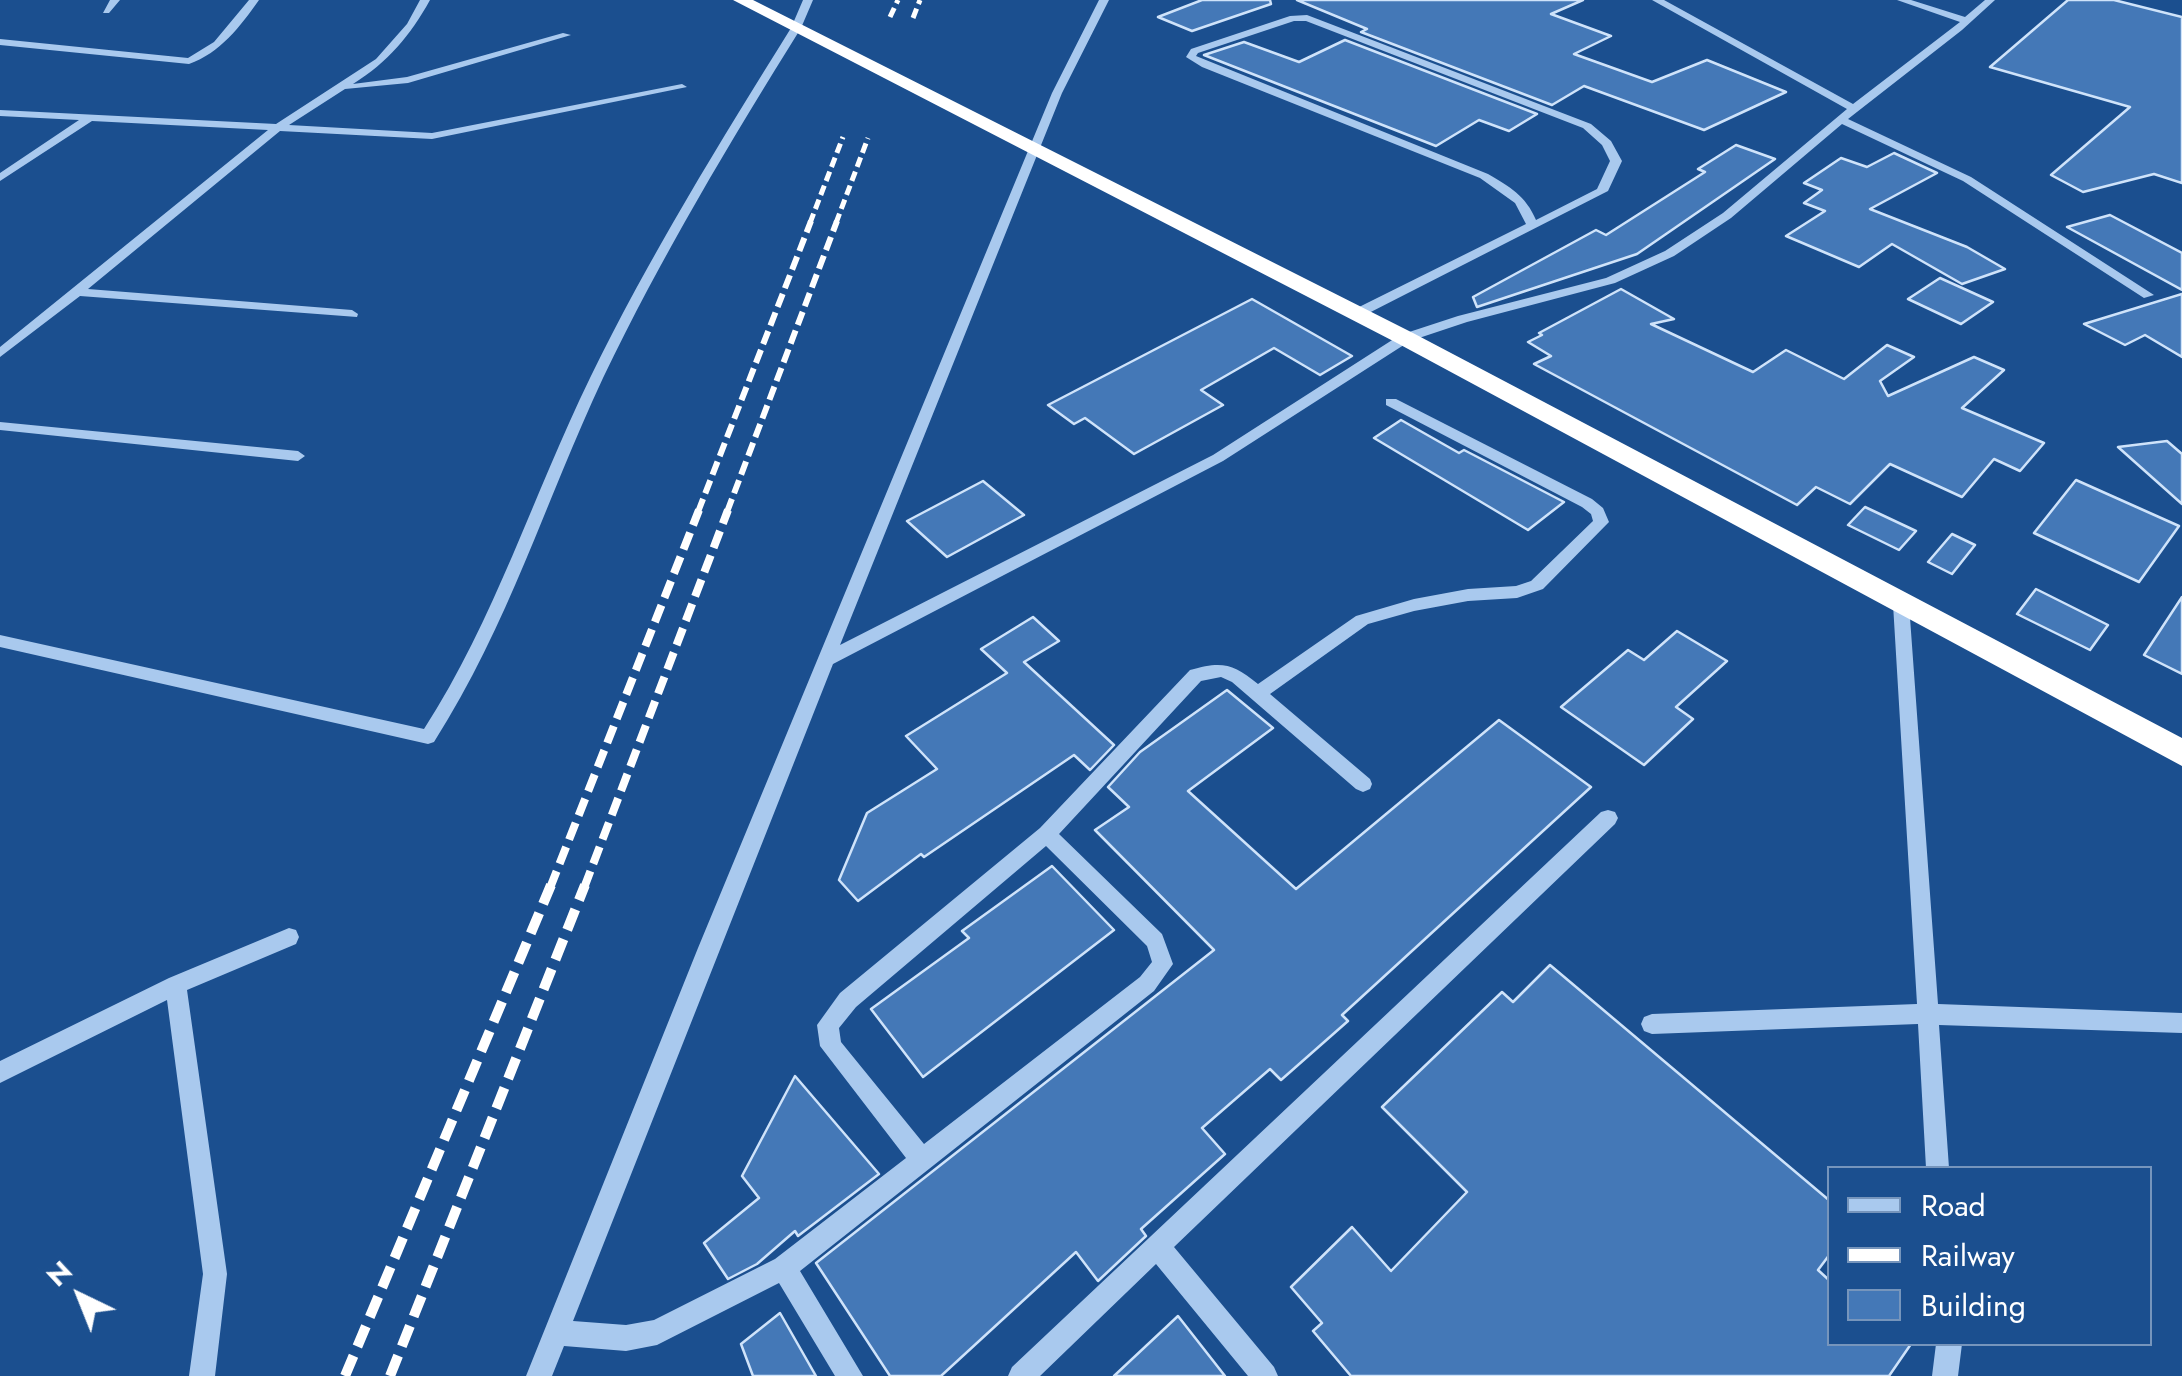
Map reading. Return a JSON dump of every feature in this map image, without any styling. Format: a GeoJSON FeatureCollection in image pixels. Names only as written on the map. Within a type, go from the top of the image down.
{"type":"FeatureCollection","features":[{"type":"Feature","properties":{"kind":"highway"},"geometry":{"type":"LineString","coordinates":[[741,0],[1405,338],[2182,753]]}},
{"type":"Feature","properties":{"kind":"street"},"geometry":{"type":"LineString","coordinates":[[106,11],[115,0]]}},
{"type":"Feature","properties":{"kind":"street"},"geometry":{"type":"LineString","coordinates":[[0,42],[188,61],[198,58],[238,24],[254,0]]}},
{"type":"Feature","properties":{"kind":"street"},"geometry":{"type":"LineString","coordinates":[[0,353],[280,126],[383,62],[410,33],[425,0]]}},
{"type":"Feature","properties":{"kind":"street"},"geometry":{"type":"LineString","coordinates":[[0,642],[428,737],[462,690],[595,381],[630,312],[692,193],[796,28],[808,0]]}},
{"type":"Feature","properties":{"kind":"street"},"geometry":{"type":"LineString","coordinates":[[539,1376],[708,948],[1056,94],[1104,0]]}},
{"type":"Feature","properties":{"kind":"street"},"geometry":{"type":"LineString","coordinates":[[1657,0],[1854,109]]}},
{"type":"Feature","properties":{"kind":"street"},"geometry":{"type":"LineString","coordinates":[[1902,0],[1967,21]]}},
{"type":"Feature","properties":{"kind":"street"},"geometry":{"type":"LineString","coordinates":[[827,659],[1218,458],[1405,338],[1439,324],[1583,288],[1638,269],[1686,245],[1990,0]]}},
{"type":"Feature","properties":{"kind":"street"},"geometry":{"type":"LineString","coordinates":[[1356,314],[1602,190],[1616,161],[1608,143],[1588,126],[1307,18],[1293,18],[1194,50],[1191,58],[1205,65],[1484,176],[1526,205],[1531,223]]}},
{"type":"Feature","properties":{"kind":"street"},"geometry":{"type":"LineString","coordinates":[[339,89],[408,80],[566,36]]}},
{"type":"Feature","properties":{"kind":"street"},"geometry":{"type":"LineString","coordinates":[[0,113],[432,136],[682,86]]}},
{"type":"Feature","properties":{"kind":"street"},"geometry":{"type":"LineString","coordinates":[[0,178],[88,119]]}},
{"type":"Feature","properties":{"kind":"street"},"geometry":{"type":"LineString","coordinates":[[1843,121],[1966,179],[2148,294]]}},
{"type":"Feature","properties":{"kind":"street"},"geometry":{"type":"LineString","coordinates":[[80,292],[352,314]]}},
{"type":"Feature","properties":{"kind":"street"},"geometry":{"type":"LineString","coordinates":[[1258,694],[1362,620],[1414,605],[1468,595],[1517,592],[1537,585],[1601,522],[1598,512],[1587,504],[1391,402]]}},
{"type":"Feature","properties":{"kind":"street"},"geometry":{"type":"LineString","coordinates":[[0,426],[298,456]]}},
{"type":"Feature","properties":{"kind":"street"},"geometry":{"type":"LineString","coordinates":[[1901,604],[1938,1166]]}},
{"type":"Feature","properties":{"kind":"street"},"geometry":{"type":"LineString","coordinates":[[920,1159],[831,1046],[828,1026],[848,1000],[1047,834],[1196,676],[1222,670],[1258,694],[1364,784]]}},
{"type":"Feature","properties":{"kind":"street"},"geometry":{"type":"LineString","coordinates":[[1021,1376],[1608,818]]}},
{"type":"Feature","properties":{"kind":"street"},"geometry":{"type":"LineString","coordinates":[[558,1333],[626,1338],[657,1332],[784,1268],[1146,984],[1163,964],[1155,941],[1047,834]]}},
{"type":"Feature","properties":{"kind":"street"},"geometry":{"type":"LineString","coordinates":[[0,1072],[176,985],[289,937]]}},
{"type":"Feature","properties":{"kind":"street"},"geometry":{"type":"LineString","coordinates":[[176,985],[215,1274],[202,1376]]}},
{"type":"Feature","properties":{"kind":"street"},"geometry":{"type":"LineString","coordinates":[[1652,1024],[1926,1014],[2182,1023]]}},
{"type":"Feature","properties":{"kind":"street"},"geometry":{"type":"LineString","coordinates":[[1157,1246],[1265,1376]]}},
{"type":"Feature","properties":{"kind":"street"},"geometry":{"type":"LineString","coordinates":[[784,1268],[850,1376]]}},
{"type":"Feature","properties":{"kind":"street"},"geometry":{"type":"LineString","coordinates":[[1945,1376],[1949,1346]]}},
{"type":"Feature","properties":{"kind":"building"},"geometry":{"type":"Polygon","coordinates":[[[1202,0],[1270,0],[1271,4],[1192,31],[1158,17],[1202,0]]]}},
{"type":"Feature","properties":{"kind":"building"},"geometry":{"type":"Polygon","coordinates":[[[1297,0],[1583,0],[1551,14],[1611,36],[1574,54],[1652,82],[1707,60],[1786,92],[1704,130],[1584,86],[1552,105],[1361,32],[1367,29],[1297,0]]]}},
{"type":"Feature","properties":{"kind":"building"},"geometry":{"type":"Polygon","coordinates":[[[2068,0],[2114,0],[2182,17],[2182,183],[2154,174],[2083,192],[2051,175],[2130,107],[1990,67],[2068,0]]]}},
{"type":"Feature","properties":{"kind":"building"},"geometry":{"type":"Polygon","coordinates":[[[1345,40],[1537,114],[1509,131],[1479,120],[1436,146],[1204,55],[1244,42],[1299,62],[1345,40]]]}},
{"type":"Feature","properties":{"kind":"building"},"geometry":{"type":"Polygon","coordinates":[[[1736,145],[1775,159],[1637,254],[1477,307],[1473,297],[1596,230],[1606,235],[1705,172],[1698,169],[1736,145]]]}},
{"type":"Feature","properties":{"kind":"building"},"geometry":{"type":"Polygon","coordinates":[[[1894,153],[1937,173],[1870,209],[1967,247],[2005,269],[1962,284],[1892,244],[1859,267],[1786,236],[1825,211],[1804,203],[1822,190],[1804,183],[1841,158],[1867,167],[1894,153]]]}},
{"type":"Feature","properties":{"kind":"building"},"geometry":{"type":"Polygon","coordinates":[[[2110,215],[2182,253],[2182,290],[2067,227],[2110,215]]]}},
{"type":"Feature","properties":{"kind":"building"},"geometry":{"type":"Polygon","coordinates":[[[1940,278],[1993,302],[1961,324],[1908,299],[1940,278]]]}},
{"type":"Feature","properties":{"kind":"building"},"geometry":{"type":"Polygon","coordinates":[[[1621,289],[1674,319],[1651,324],[1753,372],[1786,350],[1844,379],[1887,345],[1914,357],[1880,381],[1888,396],[1974,357],[2004,370],[1962,408],[2044,443],[2020,471],[1994,459],[1962,497],[1890,464],[1850,504],[1816,487],[1797,505],[1534,364],[1551,356],[1528,342],[1621,289]]]}},
{"type":"Feature","properties":{"kind":"building"},"geometry":{"type":"Polygon","coordinates":[[[2182,294],[2182,357],[2145,335],[2125,345],[2084,324],[2182,294]]]}},
{"type":"Feature","properties":{"kind":"building"},"geometry":{"type":"Polygon","coordinates":[[[1252,299],[1352,356],[1320,375],[1274,348],[1201,390],[1223,405],[1134,454],[1085,418],[1074,424],[1048,405],[1252,299]]]}},
{"type":"Feature","properties":{"kind":"building"},"geometry":{"type":"Polygon","coordinates":[[[1401,420],[1459,453],[1464,450],[1564,502],[1528,530],[1374,438],[1401,420]]]}},
{"type":"Feature","properties":{"kind":"building"},"geometry":{"type":"Polygon","coordinates":[[[2167,441],[2182,454],[2182,504],[2118,447],[2167,441]]]}},
{"type":"Feature","properties":{"kind":"building"},"geometry":{"type":"Polygon","coordinates":[[[2076,480],[2179,526],[2139,582],[2034,533],[2076,480]]]}},
{"type":"Feature","properties":{"kind":"building"},"geometry":{"type":"Polygon","coordinates":[[[983,481],[1024,515],[947,557],[907,521],[983,481]]]}},
{"type":"Feature","properties":{"kind":"building"},"geometry":{"type":"Polygon","coordinates":[[[1865,507],[1916,531],[1899,550],[1848,525],[1865,507]]]}},
{"type":"Feature","properties":{"kind":"building"},"geometry":{"type":"Polygon","coordinates":[[[1952,534],[1975,545],[1952,574],[1928,562],[1952,534]]]}},
{"type":"Feature","properties":{"kind":"building"},"geometry":{"type":"Polygon","coordinates":[[[2036,589],[2108,625],[2090,650],[2017,614],[2036,589]]]}},
{"type":"Feature","properties":{"kind":"building"},"geometry":{"type":"Polygon","coordinates":[[[2182,597],[2182,674],[2144,655],[2182,597]]]}},
{"type":"Feature","properties":{"kind":"building"},"geometry":{"type":"Polygon","coordinates":[[[1033,617],[1059,641],[1024,662],[1114,745],[1090,770],[1074,755],[924,857],[921,854],[858,901],[839,880],[867,813],[937,769],[906,736],[1007,673],[981,649],[1033,617]]]}},
{"type":"Feature","properties":{"kind":"building"},"geometry":{"type":"Polygon","coordinates":[[[1677,631],[1727,661],[1676,707],[1693,719],[1644,765],[1561,707],[1628,650],[1644,660],[1677,631]]]}},
{"type":"Feature","properties":{"kind":"building"},"geometry":{"type":"Polygon","coordinates":[[[1227,690],[1273,728],[1188,791],[1296,889],[1499,720],[1591,787],[1342,1015],[1348,1021],[1281,1080],[1270,1069],[1202,1128],[1225,1154],[1141,1229],[1146,1236],[1098,1281],[1076,1252],[941,1376],[890,1376],[816,1263],[1214,950],[1095,830],[1129,807],[1108,787],[1140,752],[1227,690]]]}},
{"type":"Feature","properties":{"kind":"building"},"geometry":{"type":"Polygon","coordinates":[[[1052,866],[1114,930],[923,1077],[871,1009],[969,938],[962,931],[1052,866]]]}},
{"type":"Feature","properties":{"kind":"building"},"geometry":{"type":"Polygon","coordinates":[[[1550,965],[1827,1198],[1827,1258],[1818,1270],[1827,1278],[1827,1346],[1910,1346],[1889,1376],[1351,1376],[1313,1331],[1322,1323],[1291,1287],[1352,1227],[1391,1271],[1467,1192],[1382,1107],[1502,992],[1513,1002],[1550,965]]]}},
{"type":"Feature","properties":{"kind":"building"},"geometry":{"type":"Polygon","coordinates":[[[795,1076],[879,1174],[798,1236],[795,1231],[757,1264],[728,1279],[704,1243],[759,1198],[742,1176],[795,1076]]]}},
{"type":"Feature","properties":{"kind":"building"},"geometry":{"type":"Polygon","coordinates":[[[780,1313],[816,1376],[753,1376],[741,1344],[780,1313]]]}},
{"type":"Feature","properties":{"kind":"building"},"geometry":{"type":"Polygon","coordinates":[[[1178,1316],[1225,1376],[1114,1376],[1178,1316]]]}},
{"type":"Feature","properties":{"kind":"railway"},"geometry":{"type":"LineString","coordinates":[[890,17],[898,0]]}},
{"type":"Feature","properties":{"kind":"railway"},"geometry":{"type":"LineString","coordinates":[[913,18],[920,0]]}},
{"type":"Feature","properties":{"kind":"railway"},"geometry":{"type":"LineString","coordinates":[[810,223],[843,137]]}},
{"type":"Feature","properties":{"kind":"railway"},"geometry":{"type":"LineString","coordinates":[[836,223],[868,138]]}},
{"type":"Feature","properties":{"kind":"railway"},"geometry":{"type":"LineString","coordinates":[[698,512],[811,221]]}},
{"type":"Feature","properties":{"kind":"railway"},"geometry":{"type":"LineString","coordinates":[[727,512],[837,221]]}},
{"type":"Feature","properties":{"kind":"railway"},"geometry":{"type":"LineString","coordinates":[[550,888],[699,510]]}},
{"type":"Feature","properties":{"kind":"railway"},"geometry":{"type":"LineString","coordinates":[[584,888],[728,510]]}},
{"type":"Feature","properties":{"kind":"railway"},"geometry":{"type":"LineString","coordinates":[[345,1376],[551,885]]}},
{"type":"Feature","properties":{"kind":"railway"},"geometry":{"type":"LineString","coordinates":[[390,1376],[585,885]]}}]}
